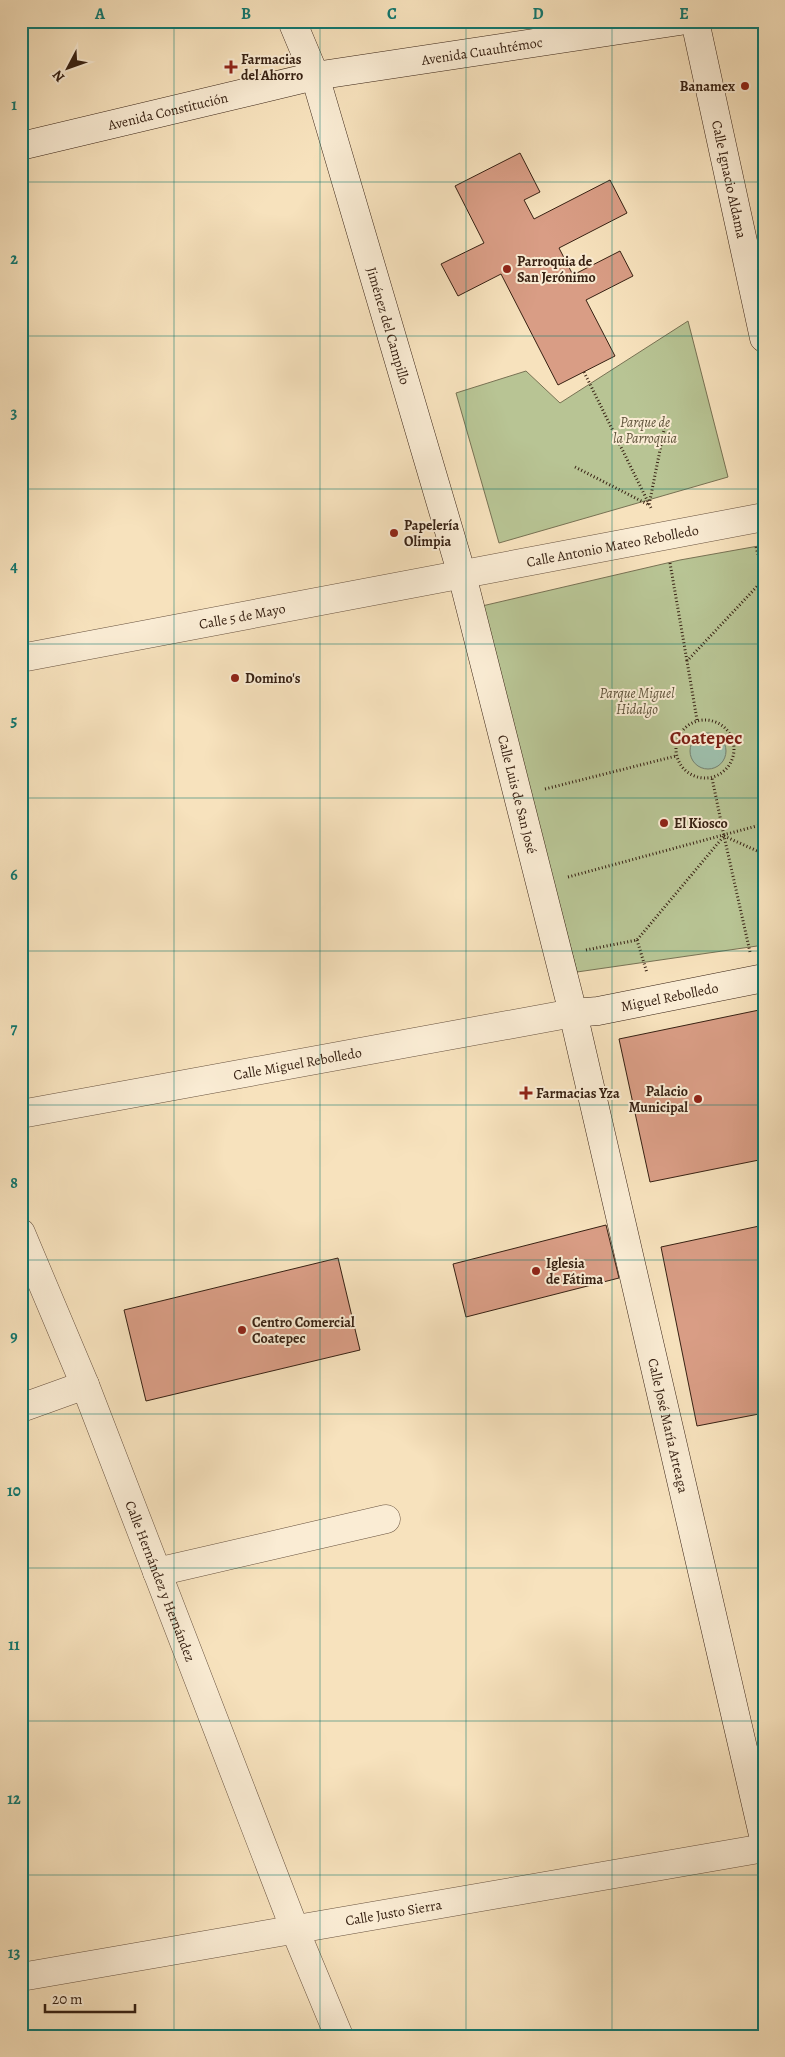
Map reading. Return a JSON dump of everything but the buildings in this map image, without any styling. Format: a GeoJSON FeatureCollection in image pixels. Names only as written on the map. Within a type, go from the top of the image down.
{"type":"FeatureCollection","features":[{"type":"Feature","properties":{"kind":"street","name":"Jiménez del Campillo"},"geometry":{"type":"LineString","coordinates":[[292,21],[314,76],[462,575]]}},
{"type":"Feature","properties":{"kind":"street","name":"Avenida Cuauhtémoc"},"geometry":{"type":"LineString","coordinates":[[314,76],[680,21]]}},
{"type":"Feature","properties":{"kind":"street","name":"Calle Ignacio Aldama"},"geometry":{"type":"LineString","coordinates":[[695,21],[764,338]]}},
{"type":"Feature","properties":{"kind":"street","name":"Avenida Constitución"},"geometry":{"type":"LineString","coordinates":[[21,146],[314,76]]}},
{"type":"Feature","properties":{"kind":"street","name":"Calle Antonio Mateo Rebolledo"},"geometry":{"type":"LineString","coordinates":[[462,575],[764,517]]}},
{"type":"Feature","properties":{"kind":"street","name":"Calle 5 de Mayo"},"geometry":{"type":"LineString","coordinates":[[21,658],[462,575]]}},
{"type":"Feature","properties":{"kind":"street","name":"Calle Luis de San José"},"geometry":{"type":"LineString","coordinates":[[462,575],[573,1013]]}},
{"type":"Feature","properties":{"kind":"street","name":"Miguel Rebolledo"},"geometry":{"type":"LineString","coordinates":[[573,1013],[598,1011],[760,979]]}},
{"type":"Feature","properties":{"kind":"street","name":"Calle Miguel Rebolledo"},"geometry":{"type":"LineString","coordinates":[[21,1114],[573,1013]]}},
{"type":"Feature","properties":{"kind":"street","name":"Calle José María Arteaga"},"geometry":{"type":"LineString","coordinates":[[573,1013],[764,1839]]}},
{"type":"Feature","properties":{"kind":"street","name":"Calle Hernández y Hernández"},"geometry":{"type":"LineString","coordinates":[[21,1233],[85,1385],[295,1930],[339,2036]]}},
{"type":"Feature","properties":{"kind":"street"},"geometry":{"type":"LineString","coordinates":[[21,1408],[85,1385]]}},
{"type":"Feature","properties":{"kind":"street"},"geometry":{"type":"LineString","coordinates":[[157,1572],[386,1519]]}},
{"type":"Feature","properties":{"kind":"street","name":"Calle Justo Sierra"},"geometry":{"type":"LineString","coordinates":[[21,1977],[764,1848]]}},
{"type":"Feature","properties":{"kind":"path"},"geometry":{"type":"LineString","coordinates":[[584,372],[665,536],[697,720]]}},
{"type":"Feature","properties":{"kind":"path"},"geometry":{"type":"LineString","coordinates":[[649,505],[665,426]]}},
{"type":"Feature","properties":{"kind":"path"},"geometry":{"type":"LineString","coordinates":[[575,467],[649,505]]}},
{"type":"Feature","properties":{"kind":"path"},"geometry":{"type":"LineString","coordinates":[[687,661],[764,579]]}},
{"type":"Feature","properties":{"kind":"path"},"geometry":{"type":"LineString","coordinates":[[709,719],[720,723],[729,731],[734,742],[734,753],[730,764],[723,773],[712,778],[700,778],[689,775],[681,766],[676,756],[675,744],[679,733],[687,725],[697,720],[709,719]]}},
{"type":"Feature","properties":{"kind":"path"},"geometry":{"type":"LineString","coordinates":[[518,796],[676,756]]}},
{"type":"Feature","properties":{"kind":"path"},"geometry":{"type":"LineString","coordinates":[[712,778],[724,836],[760,979]]}},
{"type":"Feature","properties":{"kind":"path"},"geometry":{"type":"LineString","coordinates":[[540,885],[764,824]]}},
{"type":"Feature","properties":{"kind":"path"},"geometry":{"type":"LineString","coordinates":[[724,836],[764,854]]}},
{"type":"Feature","properties":{"kind":"path"},"geometry":{"type":"LineString","coordinates":[[558,955],[637,940],[724,836]]}},
{"type":"Feature","properties":{"kind":"green space","name":"Parque de la Parroquia"},"geometry":{"type":"Polygon","coordinates":[[[688,321],[728,477],[499,543],[456,393],[526,371],[560,403],[688,321]]]}},
{"type":"Feature","properties":{"kind":"green space","name":"Parque Miguel Hidalgo"},"geometry":{"type":"Polygon","coordinates":[[[764,545],[764,945],[577,972],[482,606],[680,560],[764,545]]]}},
{"type":"Feature","properties":{"kind":"shaded area"},"geometry":{"type":"Polygon","coordinates":[[[708,733],[715,734],[721,738],[725,744],[725,758],[721,764],[715,768],[708,769],[701,768],[695,764],[691,758],[690,751],[691,744],[695,738],[701,734],[708,733]]]}},
{"type":"Feature","properties":{"kind":"place","name":"Farmacias del Ahorro"},"geometry":{"type":"Point","coordinates":[231,67]}},
{"type":"Feature","properties":{"kind":"place","name":"Banamex"},"geometry":{"type":"Point","coordinates":[745,86]}},
{"type":"Feature","properties":{"kind":"place","name":"Parroquia de San Jerónimo"},"geometry":{"type":"Point","coordinates":[507,269]}},
{"type":"Feature","properties":{"kind":"place","name":"Papelería Olimpia"},"geometry":{"type":"Point","coordinates":[394,533]}},
{"type":"Feature","properties":{"kind":"place","name":"Domino's"},"geometry":{"type":"Point","coordinates":[235,678]}},
{"type":"Feature","properties":{"kind":"place","name":"El Kiosco"},"geometry":{"type":"Point","coordinates":[664,823]}},
{"type":"Feature","properties":{"kind":"place","name":"Farmacias Yza"},"geometry":{"type":"Point","coordinates":[526,1093]}},
{"type":"Feature","properties":{"kind":"place","name":"Palacio Municipal"},"geometry":{"type":"Point","coordinates":[698,1099]}},
{"type":"Feature","properties":{"kind":"place","name":"Iglesia de Fátima"},"geometry":{"type":"Point","coordinates":[536,1271]}},
{"type":"Feature","properties":{"kind":"place","name":"Centro Comercial Coatepec"},"geometry":{"type":"Point","coordinates":[242,1330]}},
{"type":"Feature","properties":{"kind":"district","name":"Coatepec"},"geometry":{"type":"Point","coordinates":[706,737]}}]}
